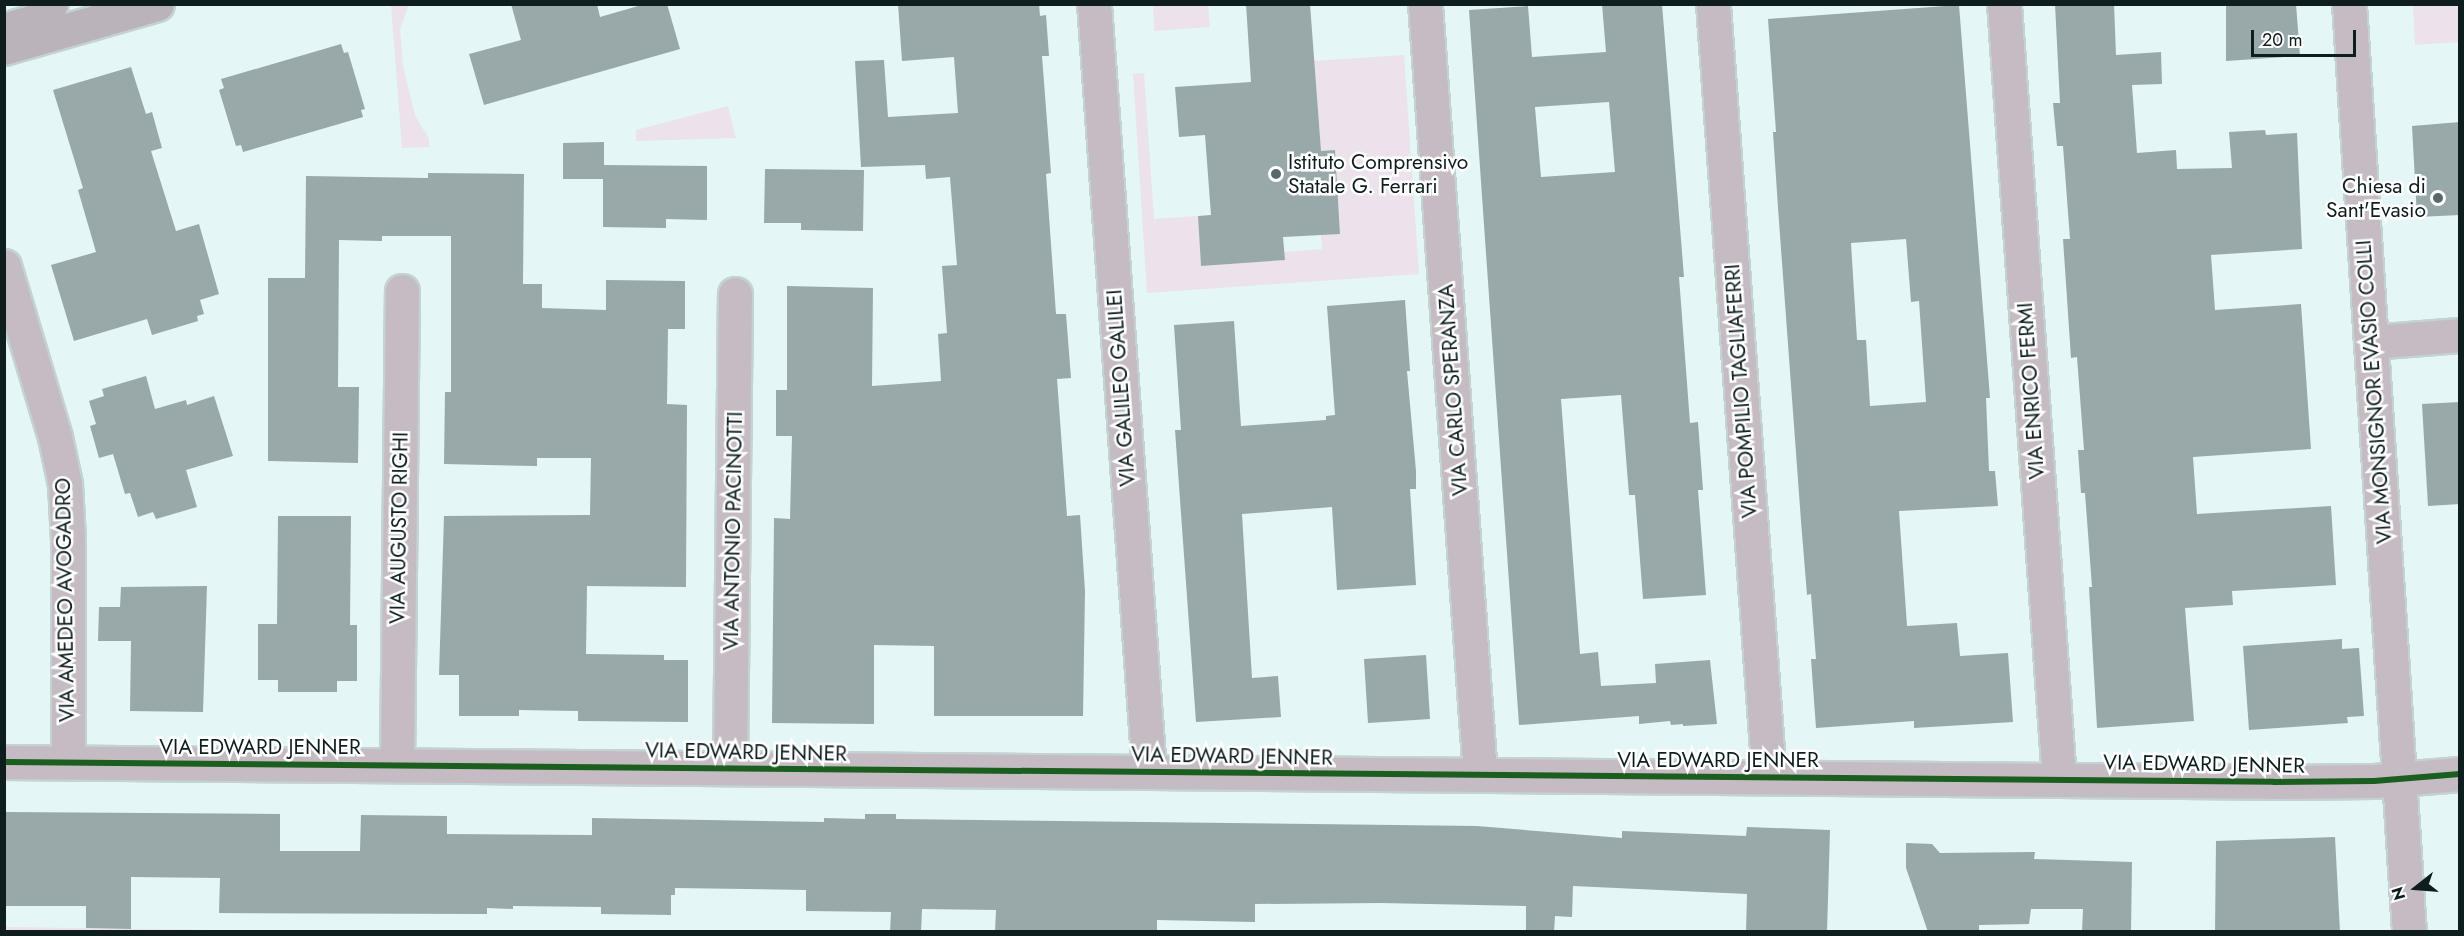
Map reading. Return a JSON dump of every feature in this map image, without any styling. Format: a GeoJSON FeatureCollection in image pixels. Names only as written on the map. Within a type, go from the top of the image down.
{"type":"FeatureCollection","features":[{"type":"Feature","properties":{"kind":"main road"},"geometry":{"type":"LineString","coordinates":[[16,12],[42,19],[51,4]]}},
{"type":"Feature","properties":{"kind":"main road"},"geometry":{"type":"LineString","coordinates":[[4,48],[157,4]]}},
{"type":"Feature","properties":{"kind":"street","name":"VIA GALILEO GALILEI"},"geometry":{"type":"LineString","coordinates":[[1094,4],[1149,772]]}},
{"type":"Feature","properties":{"kind":"street","name":"VIA CARLO SPERANZA"},"geometry":{"type":"LineString","coordinates":[[1425,4],[1480,775]]}},
{"type":"Feature","properties":{"kind":"street","name":"VIA POMPILIO TAGLIAFERRI"},"geometry":{"type":"LineString","coordinates":[[1713,4],[1769,777]]}},
{"type":"Feature","properties":{"kind":"street","name":"VIA ENRICO FERMI"},"geometry":{"type":"LineString","coordinates":[[2004,4],[2059,778]]}},
{"type":"Feature","properties":{"kind":"street","name":"VIA MONSIGNOR EVASIO COLLI"},"geometry":{"type":"LineString","coordinates":[[2349,4],[2409,932]]}},
{"type":"Feature","properties":{"kind":"street","name":"VIA AMEDEO AVOGADRO"},"geometry":{"type":"LineString","coordinates":[[4,266],[55,437],[65,484],[68,539],[68,762]]}},
{"type":"Feature","properties":{"kind":"street","name":"VIA AUGUSTO RIGHI"},"geometry":{"type":"LineString","coordinates":[[397,765],[402,291]]}},
{"type":"Feature","properties":{"kind":"street","name":"VIA ANTONIO PACINOTTI"},"geometry":{"type":"LineString","coordinates":[[730,768],[735,294]]}},
{"type":"Feature","properties":{"kind":"street"},"geometry":{"type":"LineString","coordinates":[[2371,342],[2460,335]]}},
{"type":"Feature","properties":{"kind":"street","name":"VIA EDWARD JENNER"},"geometry":{"type":"LineString","coordinates":[[4,762],[2319,782],[2460,774]]}},
{"type":"Feature","properties":{"kind":"shaded area"},"geometry":{"type":"Polygon","coordinates":[[[391,5],[409,5],[400,29],[403,66],[415,115],[429,139],[429,147],[402,148],[391,5]]]}},
{"type":"Feature","properties":{"kind":"shaded area"},"geometry":{"type":"Polygon","coordinates":[[[1153,5],[1208,5],[1210,27],[1154,31],[1153,5]]]}},
{"type":"Feature","properties":{"kind":"shaded area"},"geometry":{"type":"Polygon","coordinates":[[[2413,5],[2459,5],[2459,42],[2415,45],[2413,5]]]}},
{"type":"Feature","properties":{"kind":"shaded area"},"geometry":{"type":"Polygon","coordinates":[[[1404,55],[1419,274],[1147,293],[1133,74],[1144,73],[1154,219],[1198,216],[1201,266],[1284,260],[1284,252],[1322,249],[1321,235],[1340,233],[1335,150],[1291,153],[1320,141],[1314,61],[1404,55]]]}},
{"type":"Feature","properties":{"kind":"shaded area"},"geometry":{"type":"Polygon","coordinates":[[[728,106],[736,138],[636,141],[636,130],[728,106]]]}},
{"type":"Feature","properties":{"kind":"shaded area"},"geometry":{"type":"Polygon","coordinates":[[[5,927],[283,931],[5,932],[5,927]]]}},
{"type":"Feature","properties":{"kind":"building"},"geometry":{"type":"Polygon","coordinates":[[[511,4],[597,4],[600,17],[645,4],[667,4],[680,49],[484,105],[469,54],[521,40],[511,4]]]}},
{"type":"Feature","properties":{"kind":"building"},"geometry":{"type":"Polygon","coordinates":[[[898,4],[1039,4],[1040,16],[1046,15],[1049,56],[1042,56],[1051,173],[1046,174],[1056,314],[1066,314],[1071,378],[1057,379],[1067,516],[1080,515],[1085,591],[1083,716],[934,716],[934,646],[874,645],[874,724],[772,723],[774,518],[790,519],[792,436],[776,436],[776,390],[787,390],[787,286],[873,288],[872,386],[941,381],[938,334],[947,333],[942,266],[957,265],[950,177],[926,179],[925,165],[861,167],[855,61],[884,60],[888,117],[958,113],[954,57],[902,61],[898,4]]]}},
{"type":"Feature","properties":{"kind":"building"},"geometry":{"type":"Polygon","coordinates":[[[1246,4],[1310,4],[1321,151],[1335,150],[1340,234],[1283,237],[1285,260],[1201,266],[1198,216],[1211,215],[1205,135],[1179,137],[1175,87],[1251,82],[1246,4]]]}},
{"type":"Feature","properties":{"kind":"building"},"geometry":{"type":"Polygon","coordinates":[[[1602,4],[1662,4],[1684,277],[1679,277],[1690,423],[1698,422],[1703,490],[1698,490],[1706,595],[1643,599],[1635,495],[1629,495],[1621,395],[1561,399],[1580,654],[1598,652],[1601,686],[1656,683],[1655,664],[1710,660],[1717,724],[1683,726],[1683,724],[1671,725],[1670,721],[1639,724],[1639,716],[1519,725],[1469,10],[1528,6],[1532,57],[1606,52],[1602,4]],[[1609,102],[1535,107],[1541,177],[1615,172],[1609,102]]]}},
{"type":"Feature","properties":{"kind":"building"},"geometry":{"type":"Polygon","coordinates":[[[2055,4],[2114,4],[2116,55],[2161,52],[2162,84],[2132,85],[2137,153],[2176,150],[2177,169],[2232,168],[2229,132],[2265,130],[2266,135],[2297,133],[2302,249],[2211,255],[2215,310],[2301,304],[2311,449],[2193,457],[2197,514],[2331,506],[2336,585],[2232,591],[2233,605],[2185,608],[2194,721],[2097,728],[2089,587],[2092,587],[2085,493],[2081,493],[2078,450],[2084,450],[2077,357],[2071,358],[2063,239],[2070,239],[2063,146],[2057,146],[2053,103],[2060,103],[2055,4]]]}},
{"type":"Feature","properties":{"kind":"building"},"geometry":{"type":"Polygon","coordinates":[[[2226,4],[2296,4],[2300,56],[2226,61],[2226,4]]]}},
{"type":"Feature","properties":{"kind":"building"},"geometry":{"type":"Polygon","coordinates":[[[1959,5],[1990,398],[1986,398],[1989,471],[1995,471],[1998,506],[1899,511],[1907,626],[1957,623],[1960,656],[2008,653],[2013,722],[1914,728],[1914,721],[1816,728],[1811,659],[1816,659],[1811,594],[1807,595],[1801,521],[1773,132],[1776,132],[1768,19],[1959,5]],[[1906,239],[1851,243],[1857,340],[1866,340],[1870,406],[1926,402],[1919,301],[1911,302],[1906,239]]]}},
{"type":"Feature","properties":{"kind":"building"},"geometry":{"type":"Polygon","coordinates":[[[341,44],[344,53],[348,52],[365,109],[361,110],[363,117],[243,152],[241,145],[236,146],[219,90],[224,88],[221,79],[341,44]]]}},
{"type":"Feature","properties":{"kind":"building"},"geometry":{"type":"Polygon","coordinates":[[[131,67],[146,114],[152,112],[162,148],[151,151],[176,231],[199,224],[219,294],[200,300],[204,314],[197,316],[198,321],[152,335],[147,319],[74,341],[51,265],[96,252],[78,190],[83,188],[53,90],[131,67]]]}},
{"type":"Feature","properties":{"kind":"building","name":"Chiesa di Sant'Evasio"},"geometry":{"type":"Polygon","coordinates":[[[2460,122],[2460,215],[2417,217],[2412,126],[2460,122]]]}},
{"type":"Feature","properties":{"kind":"building"},"geometry":{"type":"Polygon","coordinates":[[[604,142],[604,165],[707,166],[707,220],[666,219],[666,228],[603,227],[603,179],[563,179],[563,143],[604,142]]]}},
{"type":"Feature","properties":{"kind":"building"},"geometry":{"type":"Polygon","coordinates":[[[765,169],[864,170],[863,231],[801,230],[801,223],[764,223],[765,169]]]}},
{"type":"Feature","properties":{"kind":"building"},"geometry":{"type":"Polygon","coordinates":[[[428,173],[524,174],[523,284],[542,284],[542,308],[606,310],[606,280],[685,281],[685,329],[668,329],[667,404],[687,405],[686,587],[587,586],[586,654],[664,655],[664,660],[688,660],[688,722],[578,721],[578,711],[519,710],[519,716],[459,716],[459,675],[439,675],[444,516],[590,515],[591,458],[537,458],[537,466],[444,464],[445,392],[451,392],[451,236],[382,236],[382,241],[339,240],[338,387],[359,387],[358,463],[268,461],[268,278],[305,278],[306,176],[428,178],[428,173]]]}},
{"type":"Feature","properties":{"kind":"building"},"geometry":{"type":"Polygon","coordinates":[[[1405,300],[1410,371],[1407,371],[1416,471],[1416,489],[1410,489],[1416,585],[1337,590],[1332,507],[1242,514],[1252,678],[1278,676],[1281,717],[1196,722],[1175,430],[1181,430],[1174,325],[1234,321],[1241,426],[1326,420],[1326,416],[1335,415],[1327,306],[1405,300]]]}},
{"type":"Feature","properties":{"kind":"building"},"geometry":{"type":"Polygon","coordinates":[[[146,376],[155,409],[186,400],[187,405],[214,396],[233,456],[186,470],[197,507],[156,519],[153,512],[138,517],[130,493],[125,494],[113,454],[99,458],[90,426],[96,424],[89,401],[104,396],[102,389],[146,376]]]}},
{"type":"Feature","properties":{"kind":"building"},"geometry":{"type":"Polygon","coordinates":[[[2460,402],[2460,504],[2428,506],[2422,404],[2460,402]]]}},
{"type":"Feature","properties":{"kind":"building"},"geometry":{"type":"Polygon","coordinates":[[[278,516],[351,516],[350,625],[357,625],[357,681],[337,681],[337,692],[278,692],[278,680],[258,680],[258,624],[277,624],[278,516]]]}},
{"type":"Feature","properties":{"kind":"building"},"geometry":{"type":"Polygon","coordinates":[[[207,586],[203,712],[130,711],[131,641],[98,641],[99,607],[120,607],[121,587],[207,586]]]}},
{"type":"Feature","properties":{"kind":"building"},"geometry":{"type":"Polygon","coordinates":[[[2342,639],[2342,649],[2359,648],[2364,716],[2347,717],[2348,723],[2249,730],[2243,646],[2342,639]]]}},
{"type":"Feature","properties":{"kind":"building"},"geometry":{"type":"Polygon","coordinates":[[[1426,655],[1430,719],[1368,723],[1364,659],[1426,655]]]}},
{"type":"Feature","properties":{"kind":"building"},"geometry":{"type":"Polygon","coordinates":[[[4,812],[280,814],[280,851],[360,851],[361,815],[447,816],[447,834],[592,835],[592,818],[824,822],[824,818],[865,819],[865,814],[896,814],[896,819],[1477,826],[1622,838],[1622,831],[1746,836],[1747,827],[1830,830],[1827,932],[1746,932],[1747,894],[1573,886],[1572,917],[1555,916],[1554,932],[1526,932],[1526,906],[1381,903],[1255,904],[1255,922],[1157,920],[1157,932],[995,932],[996,910],[922,909],[921,932],[890,932],[891,912],[806,911],[806,890],[675,888],[675,895],[671,895],[671,915],[601,914],[601,907],[513,906],[513,909],[487,908],[487,914],[219,913],[220,878],[131,877],[131,929],[86,928],[86,906],[4,906],[4,812]]]}},
{"type":"Feature","properties":{"kind":"building"},"geometry":{"type":"Polygon","coordinates":[[[2335,837],[2340,932],[2215,932],[2216,841],[2335,837]]]}},
{"type":"Feature","properties":{"kind":"building"},"geometry":{"type":"Polygon","coordinates":[[[1906,843],[1932,844],[1940,853],[2035,852],[2034,859],[2132,862],[2131,932],[2082,932],[2083,909],[2031,909],[2029,924],[1979,925],[1979,932],[1928,932],[1906,868],[1906,843]]]}},
{"type":"Feature","properties":{"kind":"cycle path"},"geometry":{"type":"LineString","coordinates":[[4,762],[2274,782],[2374,781],[2460,774]]}},
{"type":"Feature","properties":{"kind":"place","name":"Istituto Comprensivo Statale G. Ferrari"},"geometry":{"type":"Point","coordinates":[1276,174]}},
{"type":"Feature","properties":{"kind":"place","name":"Chiesa di Sant'Evasio"},"geometry":{"type":"Point","coordinates":[2438,198]}}]}
